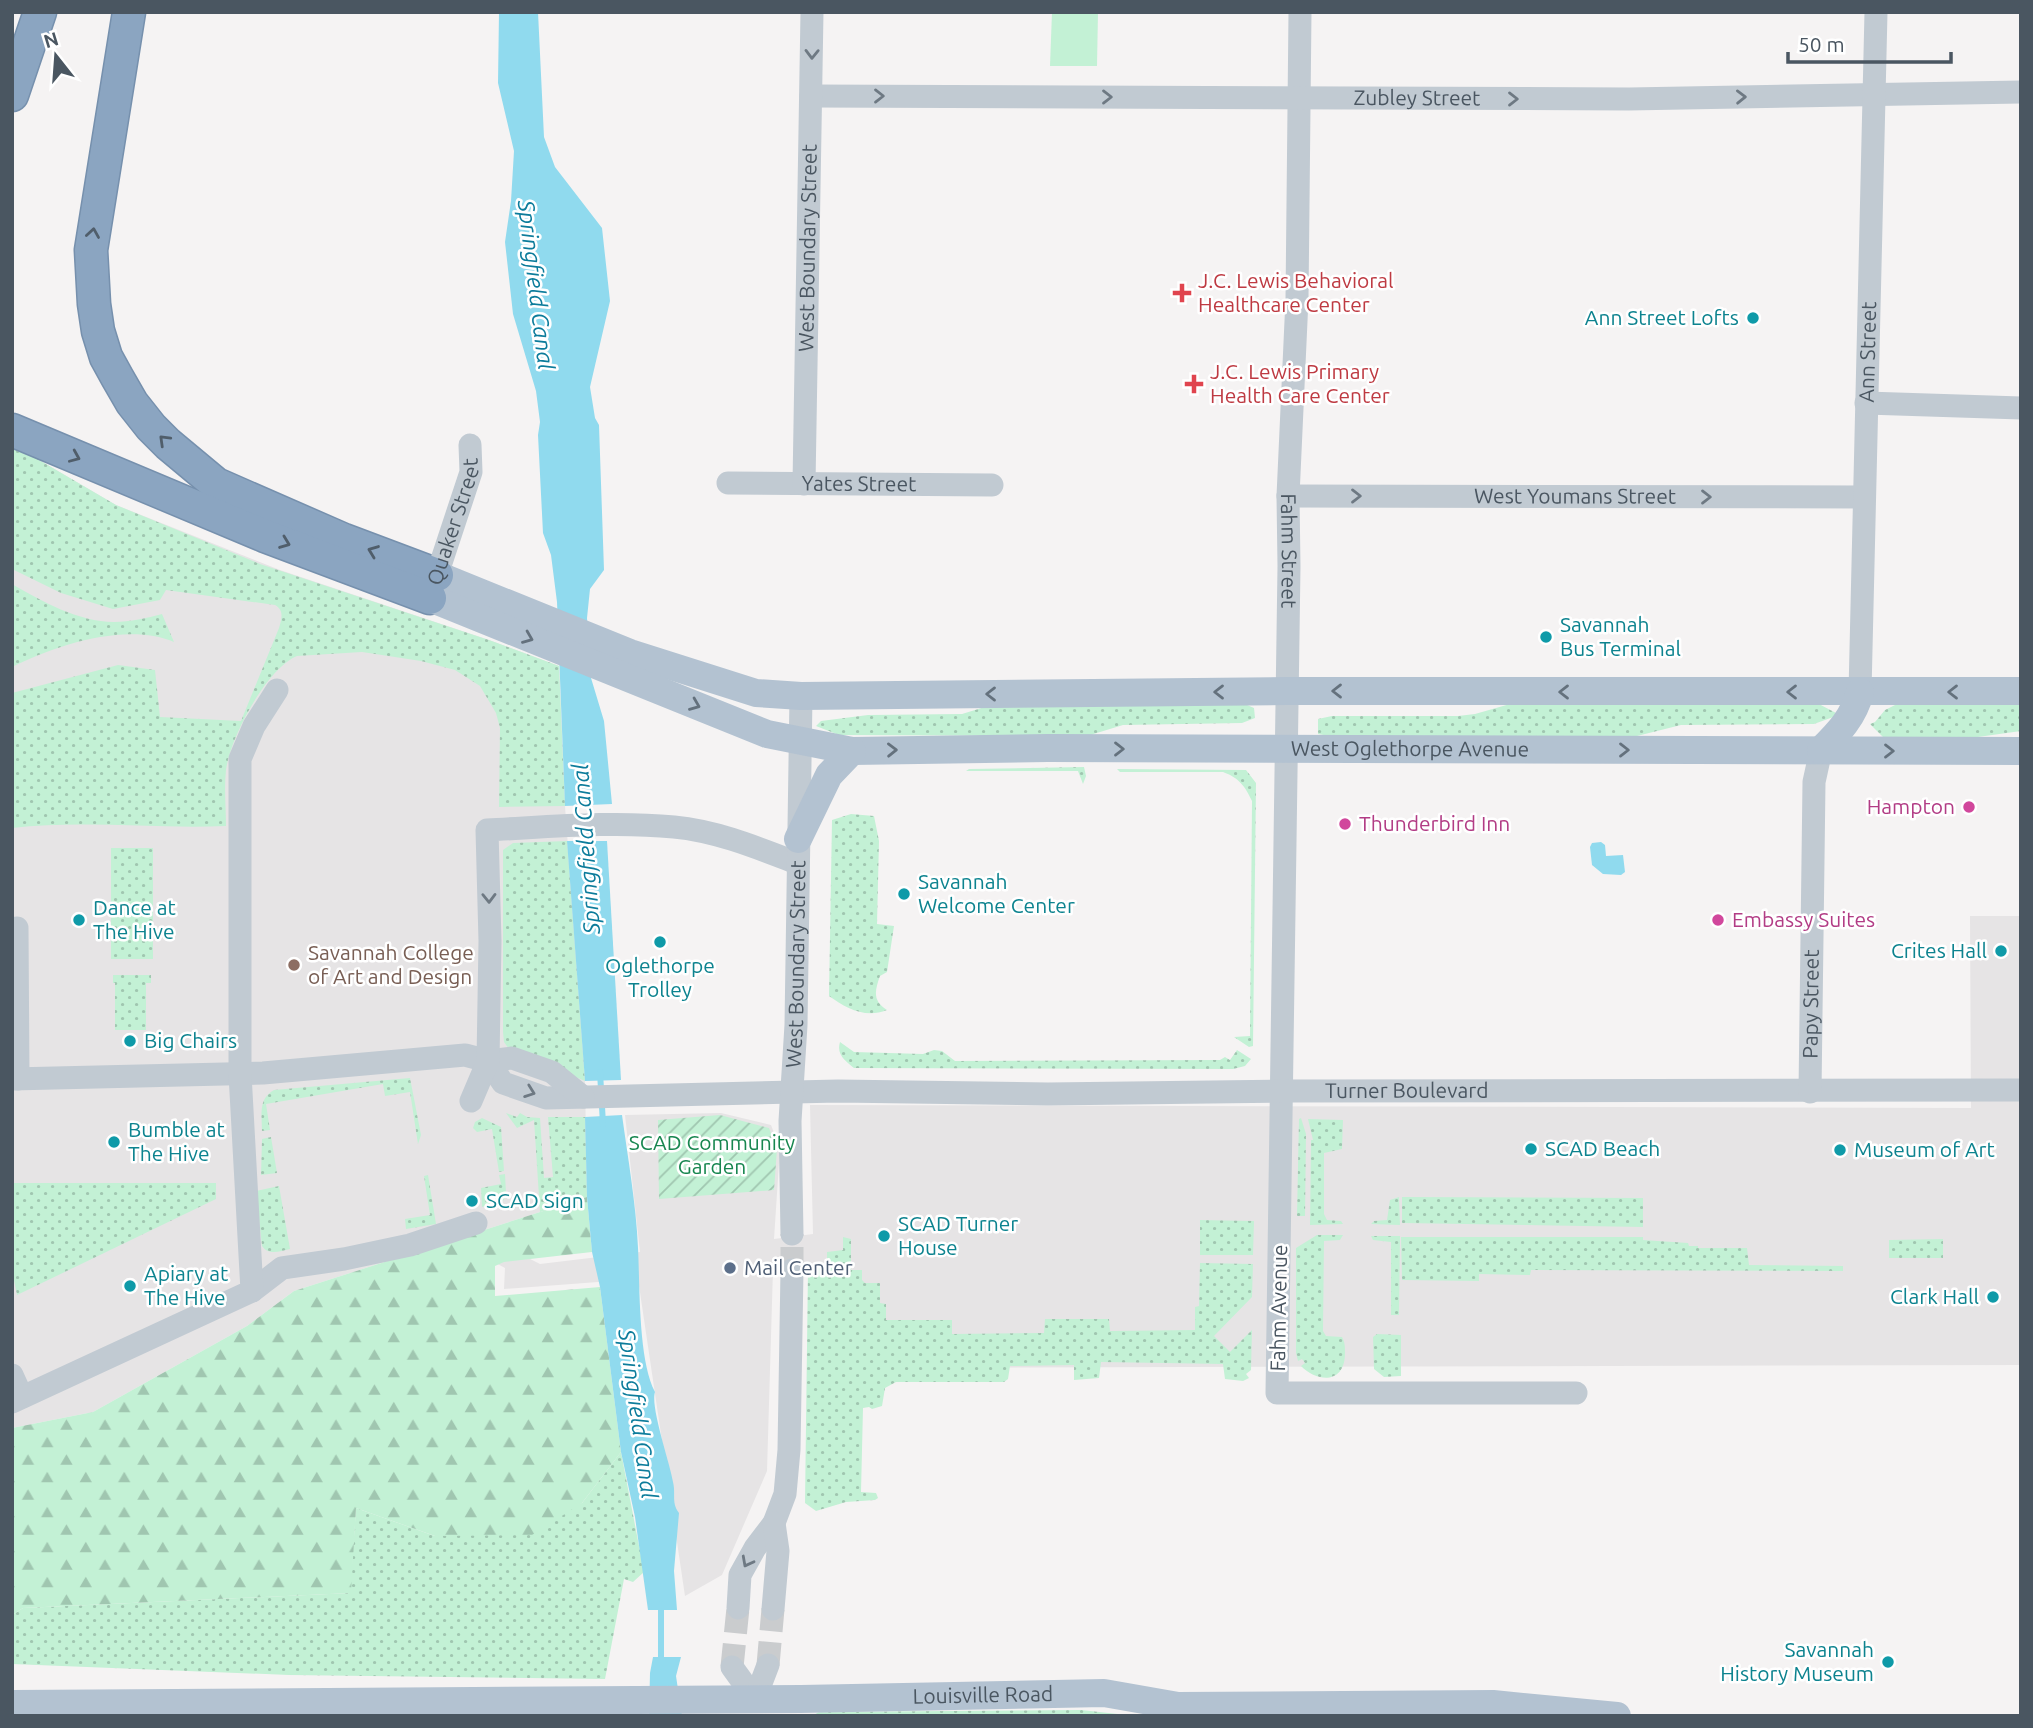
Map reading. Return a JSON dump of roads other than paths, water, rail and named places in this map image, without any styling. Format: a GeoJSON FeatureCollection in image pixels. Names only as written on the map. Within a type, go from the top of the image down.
{"type":"FeatureCollection","features":[{"type":"Feature","properties":{"kind":"highway"},"geometry":{"type":"LineString","coordinates":[[12,95],[40,12]]}},
{"type":"Feature","properties":{"kind":"highway"},"geometry":{"type":"LineString","coordinates":[[129,12],[91,250],[94,304],[106,357],[132,403],[168,444],[216,484],[344,540],[433,587]]}},
{"type":"Feature","properties":{"kind":"highway"},"geometry":{"type":"LineString","coordinates":[[12,430],[265,536],[433,587]]}},
{"type":"Feature","properties":{"kind":"main road"},"geometry":{"type":"LineString","coordinates":[[433,587],[631,666],[756,693],[2021,691]]}},
{"type":"Feature","properties":{"kind":"main road","name":"West Oglethorpe Avenue"},"geometry":{"type":"LineString","coordinates":[[631,666],[767,734],[852,751],[1048,748],[2021,751]]}},
{"type":"Feature","properties":{"kind":"main road"},"geometry":{"type":"LineString","coordinates":[[1821,750],[1857,707],[1860,692]]}},
{"type":"Feature","properties":{"kind":"main road"},"geometry":{"type":"LineString","coordinates":[[797,851],[829,775],[852,751]]}},
{"type":"Feature","properties":{"kind":"main road","name":"Louisville Road"},"geometry":{"type":"LineString","coordinates":[[12,1704],[680,1699],[757,1707],[1104,1692],[1178,1706],[1493,1704],[1617,1716]]}},
{"type":"Feature","properties":{"kind":"street","name":"West Boundary Street"},"geometry":{"type":"LineString","coordinates":[[804,484],[812,12]]}},
{"type":"Feature","properties":{"kind":"street","name":"Fahm Street"},"geometry":{"type":"LineString","coordinates":[[1282,1091],[1288,496],[1297,299],[1300,12]]}},
{"type":"Feature","properties":{"kind":"street","name":"Ann Street"},"geometry":{"type":"LineString","coordinates":[[1860,692],[1876,12]]}},
{"type":"Feature","properties":{"kind":"street","name":"Zubley Street"},"geometry":{"type":"LineString","coordinates":[[811,96],[1629,99],[2021,92]]}},
{"type":"Feature","properties":{"kind":"street"},"geometry":{"type":"LineString","coordinates":[[1867,403],[2021,408]]}},
{"type":"Feature","properties":{"kind":"street","name":"Quaker Street"},"geometry":{"type":"LineString","coordinates":[[433,587],[471,472],[470,445]]}},
{"type":"Feature","properties":{"kind":"street","name":"Yates Street"},"geometry":{"type":"LineString","coordinates":[[728,483],[992,485]]}},
{"type":"Feature","properties":{"kind":"street","name":"West Youmans Street"},"geometry":{"type":"LineString","coordinates":[[1288,496],[1863,497]]}},
{"type":"Feature","properties":{"kind":"street"},"geometry":{"type":"LineString","coordinates":[[252,1291],[240,1074],[240,759],[254,726],[278,690]]}},
{"type":"Feature","properties":{"kind":"street","name":"West Boundary Street"},"geometry":{"type":"LineString","coordinates":[[792,1234],[791,1092],[796,1025],[801,695]]}},
{"type":"Feature","properties":{"kind":"street","name":"Papy Street"},"geometry":{"type":"LineString","coordinates":[[1810,1092],[1814,782],[1821,750]]}},
{"type":"Feature","properties":{"kind":"street"},"geometry":{"type":"LineString","coordinates":[[471,1101],[488,1061],[490,941],[487,830],[565,826],[675,827],[750,845],[797,851]]}},
{"type":"Feature","properties":{"kind":"street"},"geometry":{"type":"LineString","coordinates":[[17,928],[15,1079],[240,1074],[465,1055],[488,1061]]}},
{"type":"Feature","properties":{"kind":"street","name":"Turner Boulevard"},"geometry":{"type":"LineString","coordinates":[[488,1061],[512,1058],[552,1072],[583,1097],[791,1092],[1048,1094],[2021,1090]]}},
{"type":"Feature","properties":{"kind":"street","name":"Fahm Avenue"},"geometry":{"type":"LineString","coordinates":[[1282,1091],[1277,1393],[1576,1392]]}},
{"type":"Feature","properties":{"kind":"street"},"geometry":{"type":"LineString","coordinates":[[12,1375],[17,1399],[252,1291],[282,1268],[344,1259],[410,1245],[476,1223]]}},
{"type":"Feature","properties":{"kind":"street"},"geometry":{"type":"LineString","coordinates":[[738,1608],[740,1575],[755,1548],[774,1523],[785,1494],[792,1270]]}},
{"type":"Feature","properties":{"kind":"street"},"geometry":{"type":"LineString","coordinates":[[773,1609],[779,1551],[774,1523]]}},
{"type":"Feature","properties":{"kind":"street"},"geometry":{"type":"LineString","coordinates":[[757,1707],[768,1665]]}},
{"type":"Feature","properties":{"kind":"street"},"geometry":{"type":"LineString","coordinates":[[733,1667],[757,1707]]}},
{"type":"Feature","properties":{"kind":"water"},"geometry":{"type":"Polygon","coordinates":[[[499,12],[538,12],[544,137],[555,167],[602,228],[610,301],[590,387],[595,418],[599,425],[604,570],[590,589],[587,618],[591,678],[604,721],[612,804],[565,806],[557,602],[551,555],[543,533],[538,435],[540,422],[536,391],[513,314],[505,242],[514,151],[498,83],[499,12]]]}},
{"type":"Feature","properties":{"kind":"water"},"geometry":{"type":"Polygon","coordinates":[[[567,841],[607,841],[621,1080],[585,1081],[567,841]]]}},
{"type":"Feature","properties":{"kind":"water"},"geometry":{"type":"Polygon","coordinates":[[[1601,842],[1605,845],[1606,856],[1623,855],[1625,872],[1621,875],[1603,874],[1592,865],[1590,847],[1592,843],[1601,842]]]}},
{"type":"Feature","properties":{"kind":"water"},"geometry":{"type":"Polygon","coordinates":[[[622,1115],[636,1215],[645,1361],[655,1392],[658,1422],[673,1482],[675,1506],[679,1513],[674,1571],[677,1610],[648,1610],[635,1517],[621,1452],[600,1287],[592,1252],[587,1197],[585,1117],[622,1115]]]}},
{"type":"Feature","properties":{"kind":"water"},"geometry":{"type":"Polygon","coordinates":[[[653,1657],[681,1657],[676,1676],[682,1716],[649,1716],[653,1657]]]}},
{"type":"Feature","properties":{"kind":"waterway","name":"Springfield Canal"},"geometry":{"type":"LineString","coordinates":[[600,1072],[603,1124]]}},
{"type":"Feature","properties":{"kind":"waterway","name":"Springfield Canal"},"geometry":{"type":"LineString","coordinates":[[661,1604],[661,1663]]}},
{"type":"Feature","properties":{"kind":"tunnel"},"geometry":{"type":"LineString","coordinates":[[792,1234],[792,1270]]}},
{"type":"Feature","properties":{"kind":"tunnel"},"geometry":{"type":"LineString","coordinates":[[732,1667],[738,1608]]}},
{"type":"Feature","properties":{"kind":"tunnel"},"geometry":{"type":"LineString","coordinates":[[768,1665],[773,1609]]}},
{"type":"Feature","properties":{"kind":"place","name":"J.C. Lewis Behavioral Healthcare Center"},"geometry":{"type":"Point","coordinates":[1182,293]}},
{"type":"Feature","properties":{"kind":"place","name":"Ann Street Lofts"},"geometry":{"type":"Point","coordinates":[1753,318]}},
{"type":"Feature","properties":{"kind":"place","name":"J.C. Lewis Primary Health Care Center"},"geometry":{"type":"Point","coordinates":[1194,384]}},
{"type":"Feature","properties":{"kind":"place","name":"Savannah Bus Terminal"},"geometry":{"type":"Point","coordinates":[1546,637]}},
{"type":"Feature","properties":{"kind":"place","name":"Hampton"},"geometry":{"type":"Point","coordinates":[1969,807]}},
{"type":"Feature","properties":{"kind":"place","name":"Thunderbird Inn"},"geometry":{"type":"Point","coordinates":[1345,824]}},
{"type":"Feature","properties":{"kind":"place","name":"Savannah Welcome Center"},"geometry":{"type":"Point","coordinates":[904,894]}},
{"type":"Feature","properties":{"kind":"place","name":"Dance at The Hive"},"geometry":{"type":"Point","coordinates":[79,920]}},
{"type":"Feature","properties":{"kind":"place","name":"Embassy Suites"},"geometry":{"type":"Point","coordinates":[1718,920]}},
{"type":"Feature","properties":{"kind":"place","name":"Oglethorpe Trolley"},"geometry":{"type":"Point","coordinates":[660,942]}},
{"type":"Feature","properties":{"kind":"place","name":"Crites Hall"},"geometry":{"type":"Point","coordinates":[2001,951]}},
{"type":"Feature","properties":{"kind":"place","name":"Savannah College of Art and Design"},"geometry":{"type":"Point","coordinates":[294,965]}},
{"type":"Feature","properties":{"kind":"place","name":"Big Chairs"},"geometry":{"type":"Point","coordinates":[130,1041]}},
{"type":"Feature","properties":{"kind":"place","name":"Bumble at The Hive"},"geometry":{"type":"Point","coordinates":[114,1142]}},
{"type":"Feature","properties":{"kind":"place","name":"SCAD Beach"},"geometry":{"type":"Point","coordinates":[1531,1149]}},
{"type":"Feature","properties":{"kind":"place","name":"Museum of Art"},"geometry":{"type":"Point","coordinates":[1840,1150]}},
{"type":"Feature","properties":{"kind":"place","name":"SCAD Sign"},"geometry":{"type":"Point","coordinates":[472,1201]}},
{"type":"Feature","properties":{"kind":"place","name":"SCAD Turner House"},"geometry":{"type":"Point","coordinates":[884,1236]}},
{"type":"Feature","properties":{"kind":"place","name":"Mail Center"},"geometry":{"type":"Point","coordinates":[730,1268]}},
{"type":"Feature","properties":{"kind":"place","name":"Apiary at The Hive"},"geometry":{"type":"Point","coordinates":[130,1286]}},
{"type":"Feature","properties":{"kind":"place","name":"Clark Hall"},"geometry":{"type":"Point","coordinates":[1993,1297]}},
{"type":"Feature","properties":{"kind":"place","name":"Savannah History Museum"},"geometry":{"type":"Point","coordinates":[1888,1662]}},
{"type":"Feature","properties":{"kind":"park label","name":"SCAD Community Garden"},"geometry":{"type":"Point","coordinates":[712,1155]}}]}
